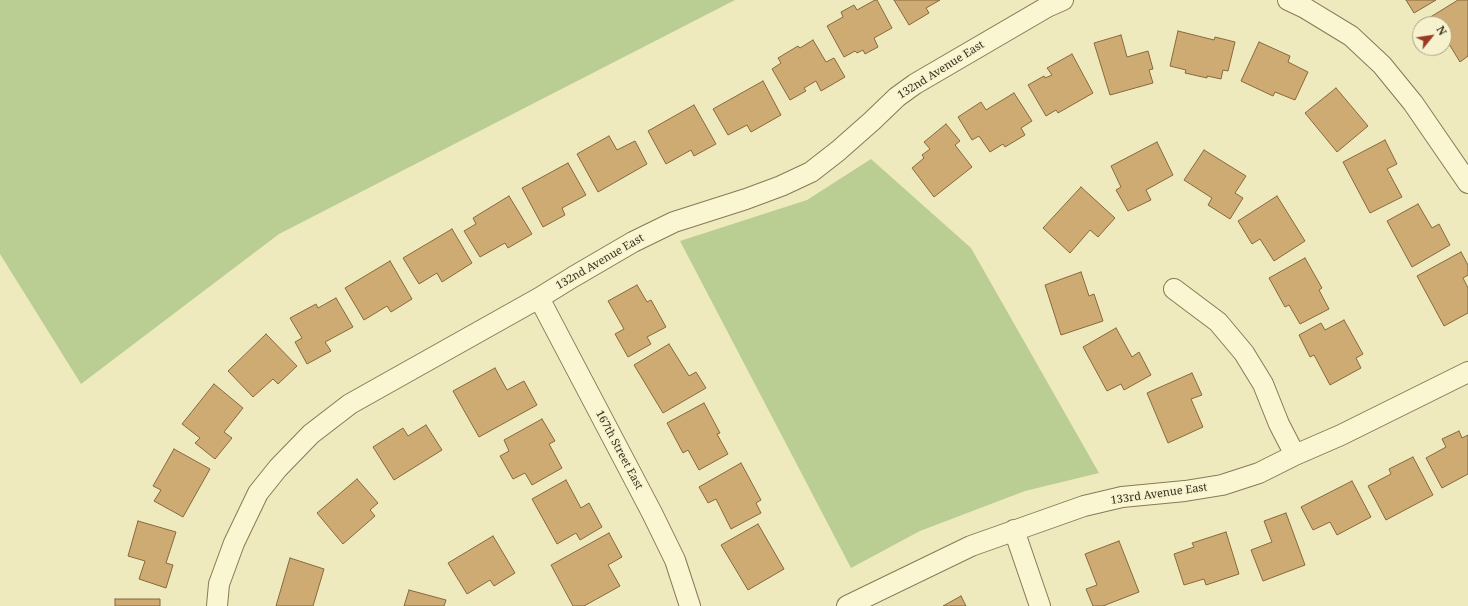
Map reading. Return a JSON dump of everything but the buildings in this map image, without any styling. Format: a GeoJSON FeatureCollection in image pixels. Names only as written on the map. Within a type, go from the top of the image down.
{"type":"FeatureCollection","features":[{"type":"Feature","properties":{"kind":"street","name":"132nd Avenue East"},"geometry":{"type":"LineString","coordinates":[[217,606],[219,584],[234,543],[258,493],[278,468],[312,434],[350,404],[539,298],[626,246],[674,222],[771,190],[810,172],[838,151],[897,97],[915,84],[1047,7],[1063,0]]}},
{"type":"Feature","properties":{"kind":"street"},"geometry":{"type":"LineString","coordinates":[[1288,0],[1305,8],[1351,36],[1382,65],[1413,103],[1468,183]]}},
{"type":"Feature","properties":{"kind":"street"},"geometry":{"type":"LineString","coordinates":[[1174,289],[1218,322],[1244,353],[1263,384],[1279,424],[1295,455]]}},
{"type":"Feature","properties":{"kind":"street","name":"167th Street East"},"geometry":{"type":"LineString","coordinates":[[539,298],[652,513],[675,560],[690,606]]}},
{"type":"Feature","properties":{"kind":"street","name":"133rd Avenue East"},"geometry":{"type":"LineString","coordinates":[[847,606],[971,546],[1084,506],[1122,497],[1185,491],[1222,485],[1259,473],[1341,435],[1468,372]]}},
{"type":"Feature","properties":{"kind":"street"},"geometry":{"type":"LineString","coordinates":[[1014,530],[1040,606]]}},
{"type":"Feature","properties":{"kind":"green space"},"geometry":{"type":"Polygon","coordinates":[[[0,0],[735,0],[279,234],[81,384],[0,254],[0,0]]]}},
{"type":"Feature","properties":{"kind":"green space"},"geometry":{"type":"Polygon","coordinates":[[[871,159],[971,248],[1099,473],[1025,491],[920,531],[851,568],[680,241],[807,200],[871,159]]]}}]}
